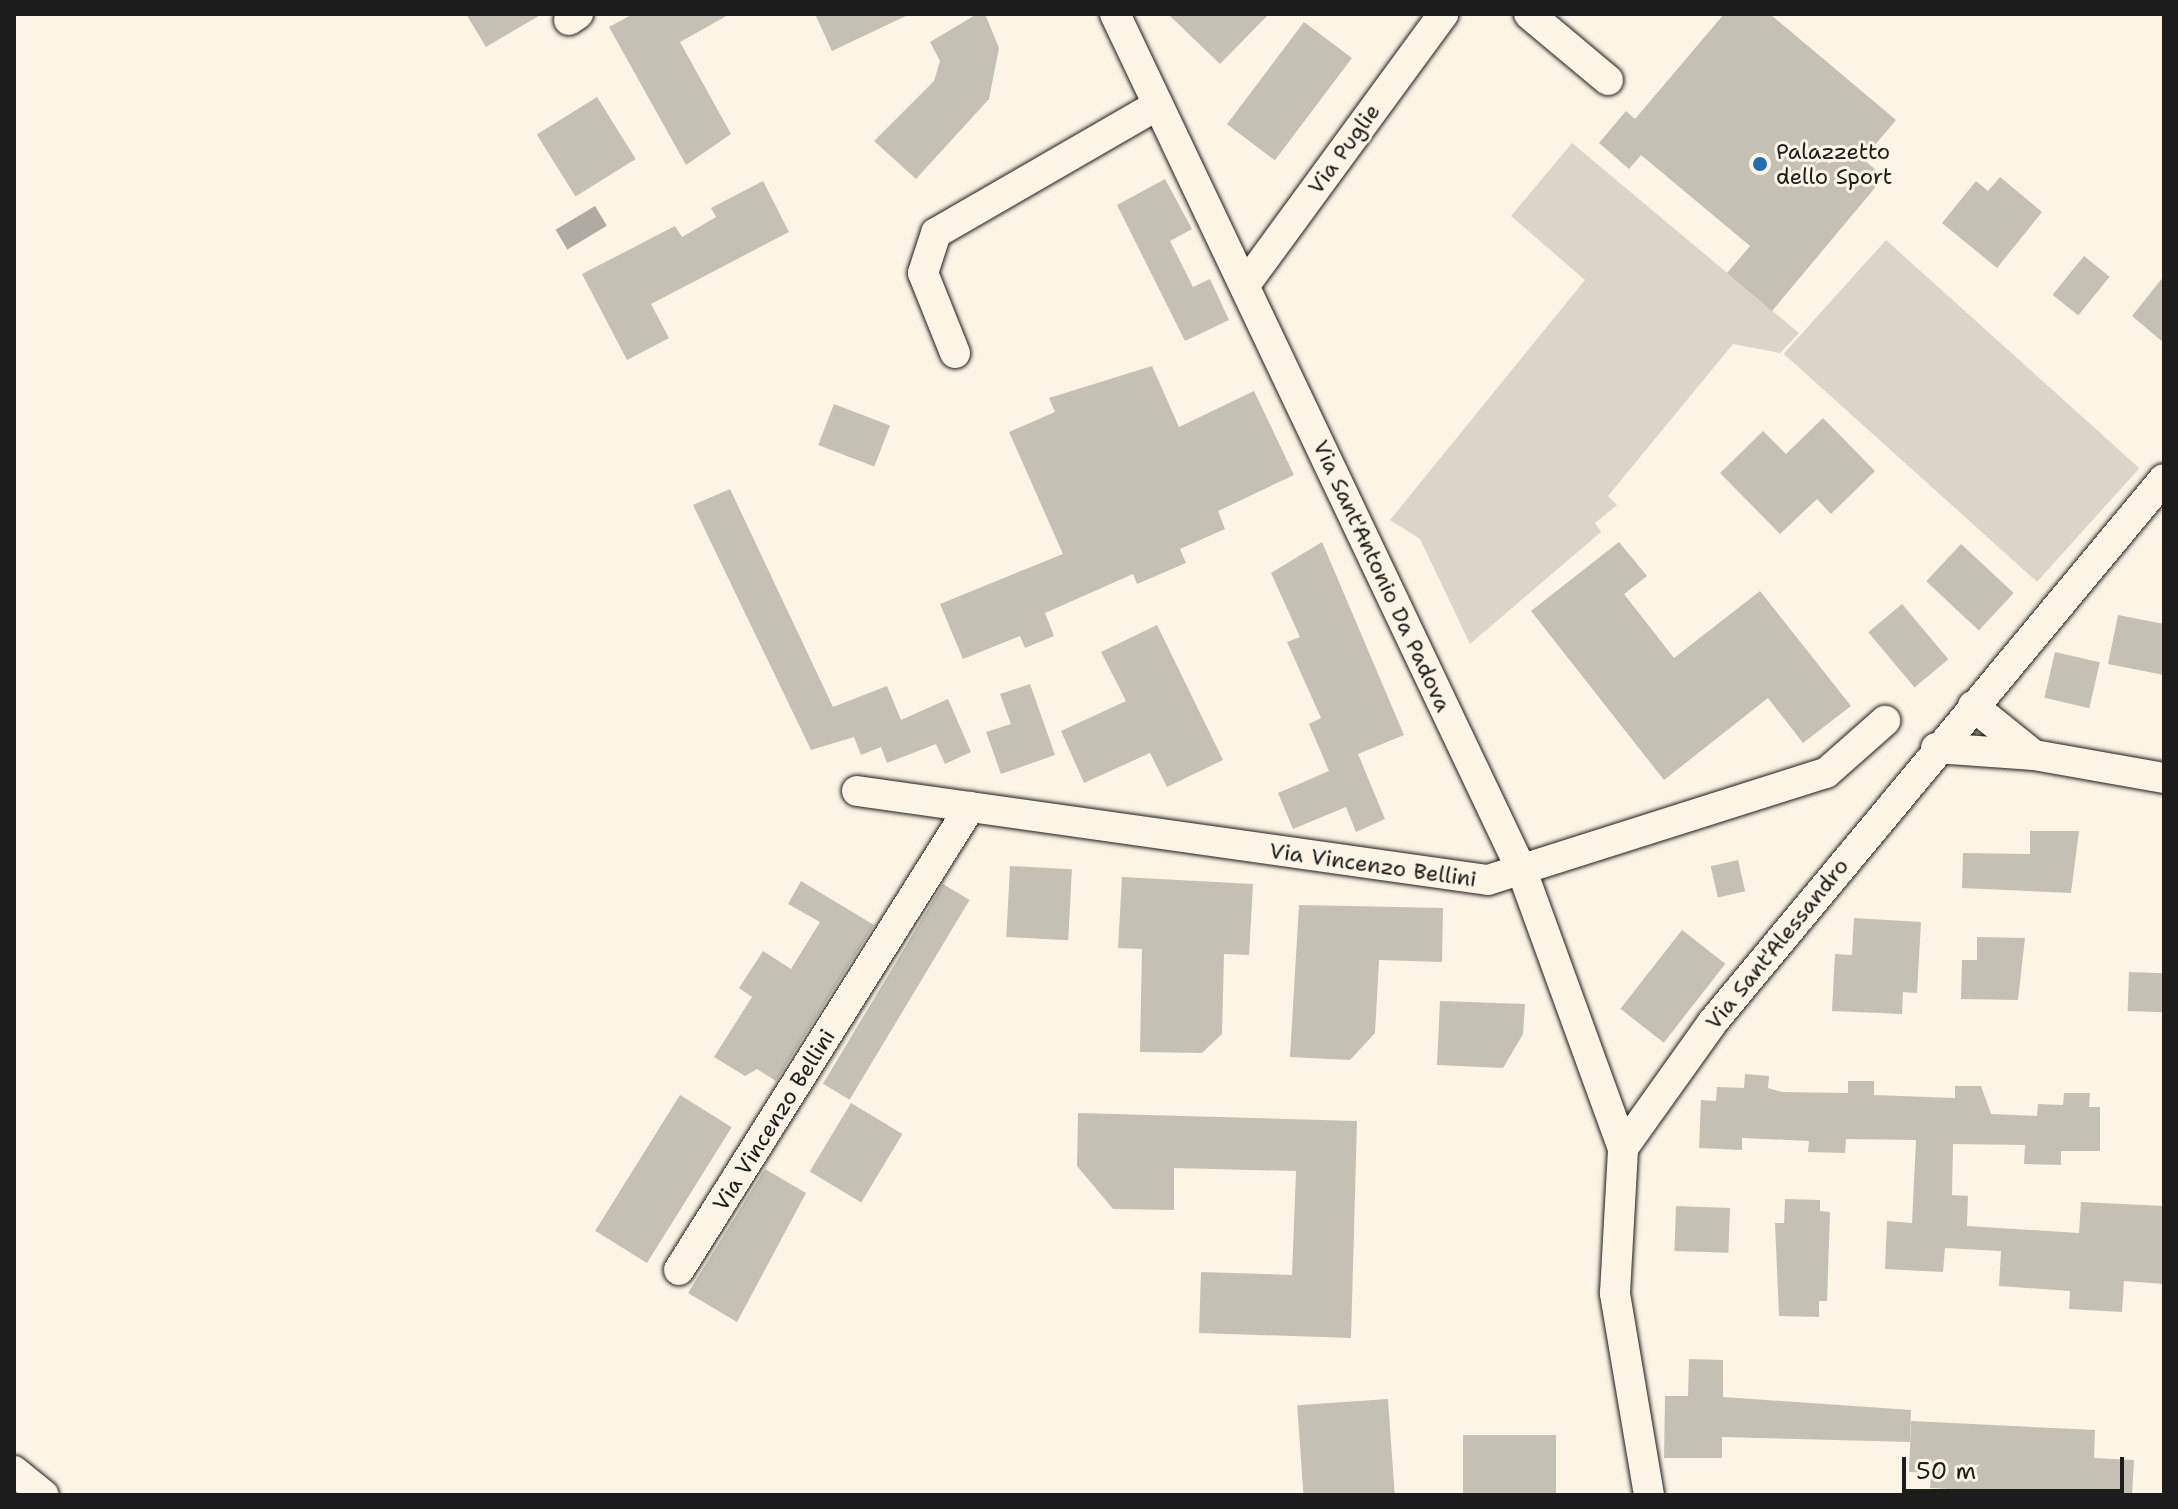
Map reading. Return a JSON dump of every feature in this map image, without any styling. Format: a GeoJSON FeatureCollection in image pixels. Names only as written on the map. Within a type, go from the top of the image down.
{"type":"FeatureCollection","features":[{"type":"Feature","properties":{"kind":"street","name":"Via Sant'Antonio Da Padova"},"geometry":{"type":"LineString","coordinates":[[1115,14],[1522,871],[1623,1148]]}},
{"type":"Feature","properties":{"kind":"street","name":"Via Puglie"},"geometry":{"type":"LineString","coordinates":[[1245,285],[1443,14]]}},
{"type":"Feature","properties":{"kind":"street"},"geometry":{"type":"LineString","coordinates":[[1529,14],[1608,80]]}},
{"type":"Feature","properties":{"kind":"street"},"geometry":{"type":"LineString","coordinates":[[955,353],[923,273],[936,233],[1158,105]]}},
{"type":"Feature","properties":{"kind":"street","name":"Via Sant'Alessandro"},"geometry":{"type":"LineString","coordinates":[[1623,1148],[1705,1032],[1936,748],[2164,479]]}},
{"type":"Feature","properties":{"kind":"street"},"geometry":{"type":"LineString","coordinates":[[1973,706],[2034,755]]}},
{"type":"Feature","properties":{"kind":"street","name":"Via Vincenzo Bellini"},"geometry":{"type":"LineString","coordinates":[[857,791],[1467,880],[1522,871],[1826,773],[1885,721]]}},
{"type":"Feature","properties":{"kind":"street"},"geometry":{"type":"LineString","coordinates":[[1936,748],[2034,755],[2164,778]]}},
{"type":"Feature","properties":{"kind":"street","name":"Via Vincenzo Bellini"},"geometry":{"type":"LineString","coordinates":[[679,1270],[970,807]]}},
{"type":"Feature","properties":{"kind":"street"},"geometry":{"type":"LineString","coordinates":[[1623,1148],[1615,1293],[1649,1495]]}},
{"type":"Feature","properties":{"kind":"street"},"geometry":{"type":"LineString","coordinates":[[14,1471],[43,1495]]}},
{"type":"Feature","properties":{"kind":"street"},"geometry":{"type":"LineString","coordinates":[[14,1488],[43,1495]]}},
{"type":"Feature","properties":{"kind":"shaded area"},"geometry":{"type":"Polygon","coordinates":[[[1572,143],[1799,333],[1780,353],[1733,344],[1608,496],[1617,505],[1595,523],[1601,532],[1470,644],[1420,539],[1390,520],[1585,280],[1511,216],[1572,143]]]}},
{"type":"Feature","properties":{"kind":"shaded area"},"geometry":{"type":"Polygon","coordinates":[[[595,206],[607,226],[567,249],[556,230],[595,206]]]}},
{"type":"Feature","properties":{"kind":"shaded area"},"geometry":{"type":"Polygon","coordinates":[[[1886,240],[2139,468],[2037,582],[1784,354],[1886,240]]]}},
{"type":"Feature","properties":{"kind":"building"},"geometry":{"type":"Polygon","coordinates":[[[466,14],[542,14],[486,47],[466,14]]]}},
{"type":"Feature","properties":{"kind":"building"},"geometry":{"type":"Polygon","coordinates":[[[633,14],[730,14],[680,42],[731,134],[686,165],[609,27],[633,14]]]}},
{"type":"Feature","properties":{"kind":"building"},"geometry":{"type":"Polygon","coordinates":[[[815,14],[910,14],[832,51],[815,14]]]}},
{"type":"Feature","properties":{"kind":"building"},"geometry":{"type":"Polygon","coordinates":[[[977,14],[985,14],[999,48],[989,99],[916,179],[874,141],[934,81],[940,61],[930,42],[977,14]]]}},
{"type":"Feature","properties":{"kind":"building"},"geometry":{"type":"Polygon","coordinates":[[[1168,14],[1269,14],[1220,64],[1168,14]]]}},
{"type":"Feature","properties":{"kind":"building","name":"Palazzetto dello Sport"},"geometry":{"type":"Polygon","coordinates":[[[1724,14],[1770,14],[1896,120],[1863,159],[1884,177],[1772,311],[1727,273],[1750,246],[1641,155],[1629,169],[1599,143],[1626,111],[1635,119],[1724,14]]]}},
{"type":"Feature","properties":{"kind":"building"},"geometry":{"type":"Polygon","coordinates":[[[1304,22],[1352,58],[1275,160],[1227,124],[1304,22]]]}},
{"type":"Feature","properties":{"kind":"building"},"geometry":{"type":"Polygon","coordinates":[[[597,97],[636,159],[575,197],[537,135],[597,97]]]}},
{"type":"Feature","properties":{"kind":"building"},"geometry":{"type":"Polygon","coordinates":[[[2000,177],[2042,212],[1997,268],[1942,223],[1976,181],[1988,191],[2000,177]]]}},
{"type":"Feature","properties":{"kind":"building"},"geometry":{"type":"Polygon","coordinates":[[[1165,179],[1192,229],[1170,241],[1193,287],[1210,279],[1229,320],[1185,341],[1117,205],[1165,179]]]}},
{"type":"Feature","properties":{"kind":"building"},"geometry":{"type":"Polygon","coordinates":[[[763,181],[789,232],[651,304],[669,338],[627,360],[582,274],[675,226],[682,237],[716,217],[711,208],[763,181]]]}},
{"type":"Feature","properties":{"kind":"building"},"geometry":{"type":"Polygon","coordinates":[[[2084,256],[2110,277],[2078,316],[2053,295],[2084,256]]]}},
{"type":"Feature","properties":{"kind":"building"},"geometry":{"type":"Polygon","coordinates":[[[2164,276],[2164,343],[2132,316],[2164,276]]]}},
{"type":"Feature","properties":{"kind":"building"},"geometry":{"type":"Polygon","coordinates":[[[1152,366],[1179,427],[1254,391],[1294,475],[1218,511],[1225,529],[1180,549],[1186,563],[1137,584],[1133,574],[1045,613],[1054,636],[1025,648],[1020,636],[963,659],[940,604],[1063,554],[1009,432],[1055,412],[1049,398],[1152,366]]]}},
{"type":"Feature","properties":{"kind":"building"},"geometry":{"type":"Polygon","coordinates":[[[834,404],[890,426],[874,467],[818,445],[834,404]]]}},
{"type":"Feature","properties":{"kind":"building"},"geometry":{"type":"Polygon","coordinates":[[[1823,418],[1875,471],[1831,514],[1817,499],[1780,534],[1720,473],[1763,431],[1786,454],[1823,418]]]}},
{"type":"Feature","properties":{"kind":"building"},"geometry":{"type":"Polygon","coordinates":[[[730,489],[833,707],[887,686],[901,720],[948,699],[971,752],[945,764],[936,744],[887,763],[881,747],[861,755],[854,737],[811,750],[693,505],[730,489]]]}},
{"type":"Feature","properties":{"kind":"building"},"geometry":{"type":"Polygon","coordinates":[[[1322,542],[1404,735],[1358,754],[1385,819],[1356,832],[1346,807],[1293,829],[1278,793],[1329,771],[1309,724],[1321,718],[1287,642],[1300,637],[1271,573],[1322,542]]]}},
{"type":"Feature","properties":{"kind":"building"},"geometry":{"type":"Polygon","coordinates":[[[1619,542],[1647,576],[1624,594],[1674,658],[1760,591],[1851,706],[1803,743],[1768,698],[1664,780],[1531,611],[1619,542]]]}},
{"type":"Feature","properties":{"kind":"building"},"geometry":{"type":"Polygon","coordinates":[[[1961,544],[2014,593],[1979,630],[1926,581],[1961,544]]]}},
{"type":"Feature","properties":{"kind":"building"},"geometry":{"type":"Polygon","coordinates":[[[1902,604],[1948,659],[1915,687],[1868,632],[1902,604]]]}},
{"type":"Feature","properties":{"kind":"building"},"geometry":{"type":"Polygon","coordinates":[[[2118,615],[2164,624],[2164,675],[2108,664],[2118,615]]]}},
{"type":"Feature","properties":{"kind":"building"},"geometry":{"type":"Polygon","coordinates":[[[1157,625],[1223,760],[1167,787],[1150,753],[1084,783],[1061,731],[1126,701],[1101,652],[1157,625]]]}},
{"type":"Feature","properties":{"kind":"building"},"geometry":{"type":"Polygon","coordinates":[[[2055,652],[2100,662],[2089,708],[2044,698],[2055,652]]]}},
{"type":"Feature","properties":{"kind":"building"},"geometry":{"type":"Polygon","coordinates":[[[1030,684],[1055,755],[1001,774],[986,732],[1011,724],[1000,694],[1030,684]]]}},
{"type":"Feature","properties":{"kind":"building"},"geometry":{"type":"Polygon","coordinates":[[[2030,831],[2079,831],[2071,893],[1962,888],[1963,853],[2030,854],[2030,831]]]}},
{"type":"Feature","properties":{"kind":"building"},"geometry":{"type":"Polygon","coordinates":[[[1738,860],[1745,891],[1718,897],[1711,866],[1738,860]]]}},
{"type":"Feature","properties":{"kind":"building"},"geometry":{"type":"Polygon","coordinates":[[[1010,866],[1072,869],[1068,940],[1006,937],[1010,866]]]}},
{"type":"Feature","properties":{"kind":"building"},"geometry":{"type":"Polygon","coordinates":[[[1122,877],[1253,884],[1249,955],[1224,954],[1222,1034],[1202,1053],[1140,1052],[1142,949],[1118,948],[1122,877]]]}},
{"type":"Feature","properties":{"kind":"building"},"geometry":{"type":"Polygon","coordinates":[[[801,881],[874,925],[776,1081],[757,1069],[745,1076],[714,1057],[752,997],[739,988],[763,951],[791,969],[820,922],[788,904],[801,881]]]}},
{"type":"Feature","properties":{"kind":"building"},"geometry":{"type":"Polygon","coordinates":[[[943,884],[970,900],[850,1100],[823,1084],[943,884]]]}},
{"type":"Feature","properties":{"kind":"building"},"geometry":{"type":"Polygon","coordinates":[[[1299,905],[1443,908],[1442,962],[1379,960],[1375,1033],[1350,1060],[1290,1057],[1299,905]]]}},
{"type":"Feature","properties":{"kind":"building"},"geometry":{"type":"Polygon","coordinates":[[[1854,918],[1921,922],[1917,993],[1903,992],[1902,1014],[1832,1011],[1835,954],[1852,955],[1854,918]]]}},
{"type":"Feature","properties":{"kind":"building"},"geometry":{"type":"Polygon","coordinates":[[[1682,930],[1725,964],[1664,1043],[1620,1009],[1682,930]]]}},
{"type":"Feature","properties":{"kind":"building"},"geometry":{"type":"Polygon","coordinates":[[[1977,937],[2025,938],[2018,1000],[1961,999],[1962,960],[1977,960],[1977,937]]]}},
{"type":"Feature","properties":{"kind":"building"},"geometry":{"type":"Polygon","coordinates":[[[2129,972],[2164,973],[2163,1012],[2128,1011],[2129,972]]]}},
{"type":"Feature","properties":{"kind":"building"},"geometry":{"type":"Polygon","coordinates":[[[1440,1001],[1525,1004],[1523,1034],[1503,1068],[1437,1065],[1440,1001]]]}},
{"type":"Feature","properties":{"kind":"building"},"geometry":{"type":"Polygon","coordinates":[[[1745,1074],[1769,1076],[1768,1088],[1782,1092],[1848,1093],[1848,1081],[1874,1081],[1874,1095],[1955,1098],[1955,1086],[1981,1086],[1991,1114],[2037,1116],[2038,1104],[2063,1105],[2064,1093],[2090,1093],[2089,1107],[2100,1107],[2100,1151],[2061,1151],[2061,1165],[2024,1164],[2025,1145],[1953,1144],[1952,1195],[1968,1196],[1967,1226],[2079,1233],[2081,1202],[2164,1206],[2164,1284],[2124,1281],[2122,1312],[2069,1309],[2070,1291],[1999,1286],[2001,1251],[1945,1248],[1943,1272],[1885,1269],[1887,1221],[1912,1223],[1916,1140],[1846,1139],[1845,1153],[1808,1152],[1809,1141],[1742,1138],[1742,1150],[1699,1148],[1701,1100],[1716,1101],[1717,1087],[1744,1088],[1745,1074]]]}},
{"type":"Feature","properties":{"kind":"building"},"geometry":{"type":"Polygon","coordinates":[[[680,1095],[732,1127],[647,1263],[595,1231],[680,1095]]]}},
{"type":"Feature","properties":{"kind":"building"},"geometry":{"type":"Polygon","coordinates":[[[851,1103],[902,1134],[861,1202],[810,1172],[851,1103]]]}},
{"type":"Feature","properties":{"kind":"building"},"geometry":{"type":"Polygon","coordinates":[[[1078,1113],[1357,1121],[1351,1338],[1199,1333],[1201,1272],[1292,1275],[1296,1171],[1174,1168],[1174,1210],[1113,1209],[1077,1166],[1078,1113]]]}},
{"type":"Feature","properties":{"kind":"building"},"geometry":{"type":"Polygon","coordinates":[[[765,1169],[806,1193],[737,1322],[688,1293],[765,1169]]]}},
{"type":"Feature","properties":{"kind":"building"},"geometry":{"type":"Polygon","coordinates":[[[1785,1199],[1820,1200],[1820,1211],[1830,1212],[1827,1301],[1819,1301],[1819,1317],[1779,1316],[1775,1223],[1784,1223],[1785,1199]]]}},
{"type":"Feature","properties":{"kind":"building"},"geometry":{"type":"Polygon","coordinates":[[[1676,1206],[1730,1208],[1728,1253],[1674,1251],[1676,1206]]]}},
{"type":"Feature","properties":{"kind":"building"},"geometry":{"type":"Polygon","coordinates":[[[1689,1359],[1723,1360],[1723,1397],[1911,1410],[1910,1442],[1722,1437],[1722,1458],[1664,1458],[1665,1396],[1688,1396],[1689,1359]]]}},
{"type":"Feature","properties":{"kind":"building"},"geometry":{"type":"Polygon","coordinates":[[[1388,1399],[1395,1495],[1303,1495],[1297,1405],[1388,1399]]]}},
{"type":"Feature","properties":{"kind":"building"},"geometry":{"type":"Polygon","coordinates":[[[1911,1421],[2095,1430],[2094,1458],[2134,1460],[2132,1495],[1949,1495],[1949,1489],[1930,1488],[1931,1473],[1909,1472],[1911,1421]]]}},
{"type":"Feature","properties":{"kind":"building"},"geometry":{"type":"Polygon","coordinates":[[[1463,1435],[1556,1435],[1556,1495],[1463,1495],[1463,1435]]]}},
{"type":"Feature","properties":{"kind":"place","name":"Palazzetto dello Sport"},"geometry":{"type":"Point","coordinates":[1760,164]}}]}
